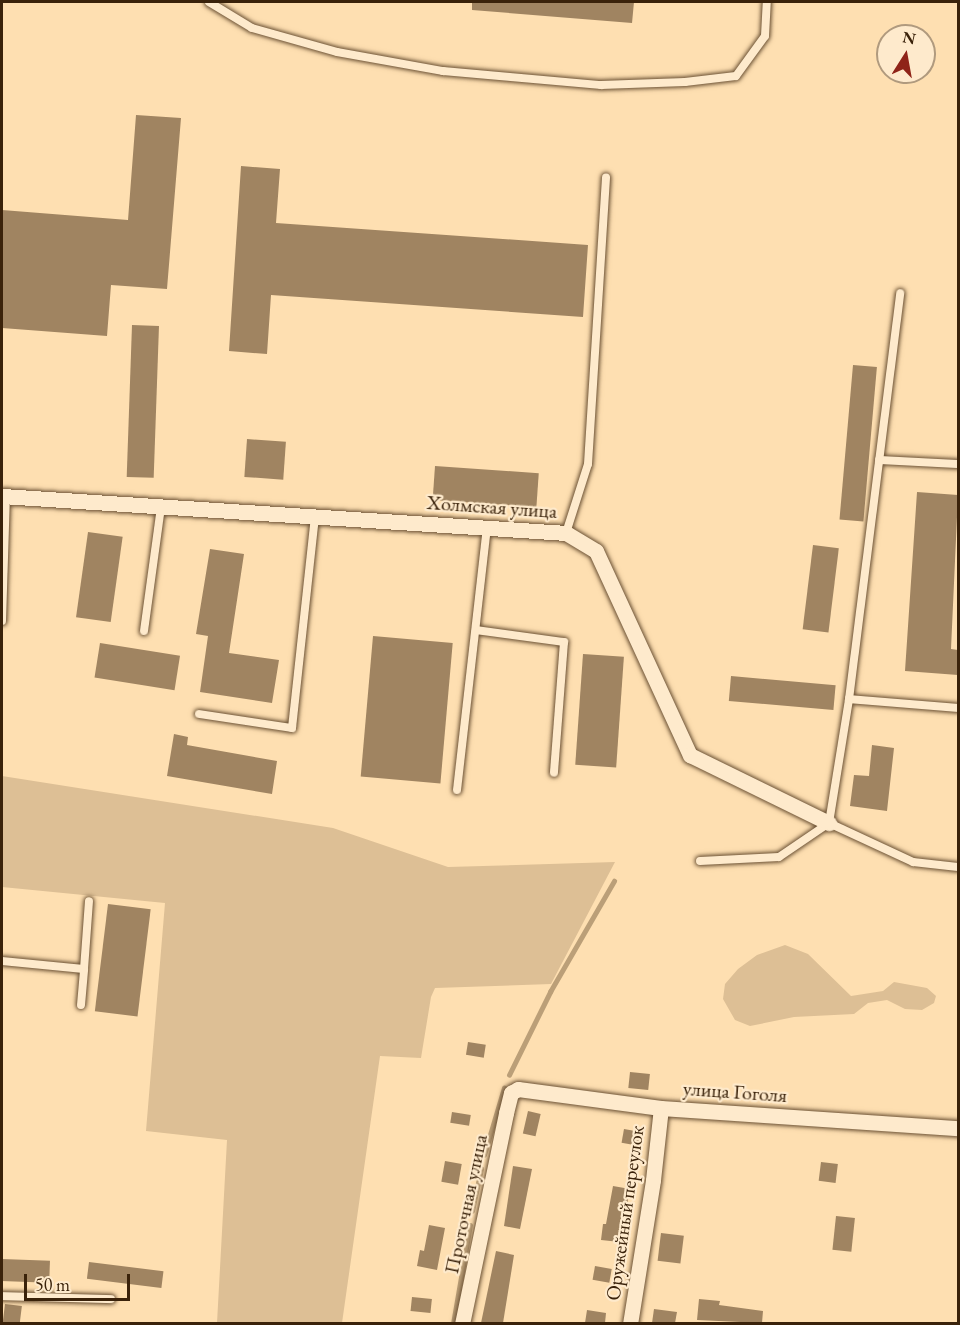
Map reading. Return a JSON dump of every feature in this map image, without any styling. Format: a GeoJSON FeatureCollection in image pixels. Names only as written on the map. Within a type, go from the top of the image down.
{"type":"FeatureCollection","features":[{"type":"Feature","properties":{"kind":"street","name":"Холмская улица"},"geometry":{"type":"LineString","coordinates":[[4,496],[566,533],[596,551],[690,755],[829,823]]}},
{"type":"Feature","properties":{"kind":"street","name":"улица Гоголя"},"geometry":{"type":"LineString","coordinates":[[511,1093],[518,1089],[533,1090],[661,1108],[958,1128]]}},
{"type":"Feature","properties":{"kind":"street","name":"Проточная улица"},"geometry":{"type":"LineString","coordinates":[[462,1323],[511,1093]]}},
{"type":"Feature","properties":{"kind":"street","name":"Оружейный переулок"},"geometry":{"type":"LineString","coordinates":[[630,1323],[653,1180],[661,1108]]}},
{"type":"Feature","properties":{"kind":"lane"},"geometry":{"type":"LineString","coordinates":[[209,2],[252,28],[336,52],[442,71],[601,85],[685,82],[736,76],[765,36],[767,2]]}},
{"type":"Feature","properties":{"kind":"lane"},"geometry":{"type":"LineString","coordinates":[[566,533],[588,464],[606,178]]}},
{"type":"Feature","properties":{"kind":"lane"},"geometry":{"type":"LineString","coordinates":[[700,861],[779,857],[829,823],[849,699],[900,293]]}},
{"type":"Feature","properties":{"kind":"lane"},"geometry":{"type":"LineString","coordinates":[[879,460],[958,464]]}},
{"type":"Feature","properties":{"kind":"lane"},"geometry":{"type":"LineString","coordinates":[[2,621],[4,496]]}},
{"type":"Feature","properties":{"kind":"lane"},"geometry":{"type":"LineString","coordinates":[[144,632],[161,507]]}},
{"type":"Feature","properties":{"kind":"lane"},"geometry":{"type":"LineString","coordinates":[[199,714],[292,728],[315,517]]}},
{"type":"Feature","properties":{"kind":"lane"},"geometry":{"type":"LineString","coordinates":[[457,790],[487,528]]}},
{"type":"Feature","properties":{"kind":"lane"},"geometry":{"type":"LineString","coordinates":[[476,630],[564,642],[554,773]]}},
{"type":"Feature","properties":{"kind":"lane"},"geometry":{"type":"LineString","coordinates":[[849,699],[958,708]]}},
{"type":"Feature","properties":{"kind":"lane"},"geometry":{"type":"LineString","coordinates":[[829,823],[913,862],[958,867]]}},
{"type":"Feature","properties":{"kind":"lane"},"geometry":{"type":"LineString","coordinates":[[81,1005],[89,901]]}},
{"type":"Feature","properties":{"kind":"lane"},"geometry":{"type":"LineString","coordinates":[[2,961],[84,969]]}},
{"type":"Feature","properties":{"kind":"lane"},"geometry":{"type":"LineString","coordinates":[[2,1296],[111,1299]]}},
{"type":"Feature","properties":{"kind":"shaded area"},"geometry":{"type":"Polygon","coordinates":[[[2,776],[333,828],[448,867],[615,862],[551,984],[435,988],[431,997],[421,1058],[380,1056],[342,1323],[217,1323],[227,1140],[146,1131],[165,903],[2,887],[2,776]]]}},
{"type":"Feature","properties":{"kind":"shaded area"},"geometry":{"type":"Polygon","coordinates":[[[785,945],[808,954],[851,996],[883,991],[894,982],[927,988],[936,996],[934,1003],[922,1010],[905,1009],[887,1000],[868,1003],[854,1014],[794,1017],[750,1026],[735,1020],[723,999],[725,984],[738,969],[757,955],[785,945]]]}},
{"type":"Feature","properties":{"kind":"building"},"geometry":{"type":"Polygon","coordinates":[[[472,2],[634,2],[632,23],[472,10],[472,2]]]}},
{"type":"Feature","properties":{"kind":"building"},"geometry":{"type":"Polygon","coordinates":[[[136,115],[181,118],[167,289],[111,285],[107,336],[2,328],[2,210],[128,220],[136,115]]]}},
{"type":"Feature","properties":{"kind":"building"},"geometry":{"type":"Polygon","coordinates":[[[241,166],[280,169],[276,223],[588,245],[583,317],[271,295],[267,354],[229,351],[241,166]]]}},
{"type":"Feature","properties":{"kind":"building"},"geometry":{"type":"Polygon","coordinates":[[[132,325],[159,326],[154,478],[127,477],[132,325]]]}},
{"type":"Feature","properties":{"kind":"building"},"geometry":{"type":"Polygon","coordinates":[[[853,365],[877,367],[863,522],[839,519],[853,365]]]}},
{"type":"Feature","properties":{"kind":"building"},"geometry":{"type":"Polygon","coordinates":[[[247,439],[286,442],[283,480],[244,477],[247,439]]]}},
{"type":"Feature","properties":{"kind":"building"},"geometry":{"type":"Polygon","coordinates":[[[435,466],[539,473],[536,507],[433,500],[435,466]]]}},
{"type":"Feature","properties":{"kind":"building"},"geometry":{"type":"Polygon","coordinates":[[[917,492],[958,495],[951,649],[958,650],[958,675],[905,671],[917,492]]]}},
{"type":"Feature","properties":{"kind":"building"},"geometry":{"type":"Polygon","coordinates":[[[88,532],[123,537],[111,622],[76,617],[88,532]]]}},
{"type":"Feature","properties":{"kind":"building"},"geometry":{"type":"Polygon","coordinates":[[[813,545],[839,548],[828,633],[803,629],[813,545]]]}},
{"type":"Feature","properties":{"kind":"building"},"geometry":{"type":"Polygon","coordinates":[[[210,549],[244,554],[229,653],[279,660],[272,703],[200,692],[208,636],[196,634],[210,549]]]}},
{"type":"Feature","properties":{"kind":"building"},"geometry":{"type":"Polygon","coordinates":[[[373,636],[453,643],[440,783],[361,776],[373,636]]]}},
{"type":"Feature","properties":{"kind":"building"},"geometry":{"type":"Polygon","coordinates":[[[100,643],[180,656],[175,690],[95,678],[100,643]]]}},
{"type":"Feature","properties":{"kind":"building"},"geometry":{"type":"Polygon","coordinates":[[[583,654],[624,657],[616,768],[575,765],[583,654]]]}},
{"type":"Feature","properties":{"kind":"building"},"geometry":{"type":"Polygon","coordinates":[[[731,676],[836,685],[833,710],[729,701],[731,676]]]}},
{"type":"Feature","properties":{"kind":"building"},"geometry":{"type":"Polygon","coordinates":[[[174,734],[188,737],[187,745],[277,761],[272,794],[167,776],[174,734]]]}},
{"type":"Feature","properties":{"kind":"building"},"geometry":{"type":"Polygon","coordinates":[[[872,745],[894,748],[887,811],[850,806],[854,775],[869,776],[872,745]]]}},
{"type":"Feature","properties":{"kind":"building"},"geometry":{"type":"Polygon","coordinates":[[[108,904],[151,909],[138,1016],[95,1011],[108,904]]]}},
{"type":"Feature","properties":{"kind":"building"},"geometry":{"type":"Polygon","coordinates":[[[468,1042],[486,1045],[484,1058],[466,1055],[468,1042]]]}},
{"type":"Feature","properties":{"kind":"building"},"geometry":{"type":"Polygon","coordinates":[[[630,1072],[650,1074],[648,1090],[628,1088],[630,1072]]]}},
{"type":"Feature","properties":{"kind":"building"},"geometry":{"type":"Polygon","coordinates":[[[528,1111],[541,1114],[535,1136],[523,1133],[528,1111]]]}},
{"type":"Feature","properties":{"kind":"building"},"geometry":{"type":"Polygon","coordinates":[[[452,1112],[471,1115],[469,1126],[450,1123],[452,1112]]]}},
{"type":"Feature","properties":{"kind":"building"},"geometry":{"type":"Polygon","coordinates":[[[624,1129],[641,1132],[638,1146],[622,1143],[624,1129]]]}},
{"type":"Feature","properties":{"kind":"building"},"geometry":{"type":"Polygon","coordinates":[[[445,1161],[462,1164],[458,1185],[441,1182],[445,1161]]]}},
{"type":"Feature","properties":{"kind":"building"},"geometry":{"type":"Polygon","coordinates":[[[821,1162],[838,1164],[836,1183],[819,1181],[821,1162]]]}},
{"type":"Feature","properties":{"kind":"building"},"geometry":{"type":"Polygon","coordinates":[[[513,1166],[532,1169],[520,1229],[504,1226],[513,1166]]]}},
{"type":"Feature","properties":{"kind":"building"},"geometry":{"type":"Polygon","coordinates":[[[613,1186],[630,1189],[620,1242],[601,1240],[613,1186]]]}},
{"type":"Feature","properties":{"kind":"building"},"geometry":{"type":"Polygon","coordinates":[[[836,1216],[855,1218],[851,1252],[832,1250],[836,1216]]]}},
{"type":"Feature","properties":{"kind":"building"},"geometry":{"type":"Polygon","coordinates":[[[429,1225],[445,1228],[437,1270],[417,1266],[420,1250],[424,1251],[429,1225]]]}},
{"type":"Feature","properties":{"kind":"building"},"geometry":{"type":"Polygon","coordinates":[[[661,1233],[684,1236],[680,1264],[658,1261],[661,1233]]]}},
{"type":"Feature","properties":{"kind":"building"},"geometry":{"type":"Polygon","coordinates":[[[496,1251],[514,1255],[503,1323],[481,1323],[496,1251]]]}},
{"type":"Feature","properties":{"kind":"building"},"geometry":{"type":"Polygon","coordinates":[[[2,1259],[50,1261],[49,1283],[2,1281],[2,1259]]]}},
{"type":"Feature","properties":{"kind":"building"},"geometry":{"type":"Polygon","coordinates":[[[89,1262],[163,1271],[161,1288],[87,1279],[89,1262]]]}},
{"type":"Feature","properties":{"kind":"building"},"geometry":{"type":"Polygon","coordinates":[[[595,1266],[612,1269],[609,1283],[593,1280],[595,1266]]]}},
{"type":"Feature","properties":{"kind":"building"},"geometry":{"type":"Polygon","coordinates":[[[412,1297],[432,1299],[430,1313],[411,1311],[412,1297]]]}},
{"type":"Feature","properties":{"kind":"building"},"geometry":{"type":"Polygon","coordinates":[[[699,1299],[720,1301],[719,1305],[763,1311],[762,1323],[697,1320],[699,1299]]]}},
{"type":"Feature","properties":{"kind":"building"},"geometry":{"type":"Polygon","coordinates":[[[5,1304],[22,1306],[20,1324],[3,1323],[5,1304]]]}},
{"type":"Feature","properties":{"kind":"building"},"geometry":{"type":"Polygon","coordinates":[[[654,1309],[677,1312],[675,1323],[652,1323],[654,1309]]]}},
{"type":"Feature","properties":{"kind":"building"},"geometry":{"type":"Polygon","coordinates":[[[587,1310],[606,1313],[605,1323],[585,1323],[587,1310]]]}},
{"type":"Feature","properties":{"kind":"waterway"},"geometry":{"type":"LineString","coordinates":[[509,1075],[550,992],[614,881]]}},
{"type":"Feature","properties":{"kind":"waterway"},"geometry":{"type":"LineString","coordinates":[[484,1155],[504,1088]]}},
{"type":"Feature","properties":{"kind":"waterway"},"geometry":{"type":"LineString","coordinates":[[472,1211],[481,1169]]}},
{"type":"Feature","properties":{"kind":"waterway"},"geometry":{"type":"LineString","coordinates":[[453,1324],[470,1225]]}}]}
